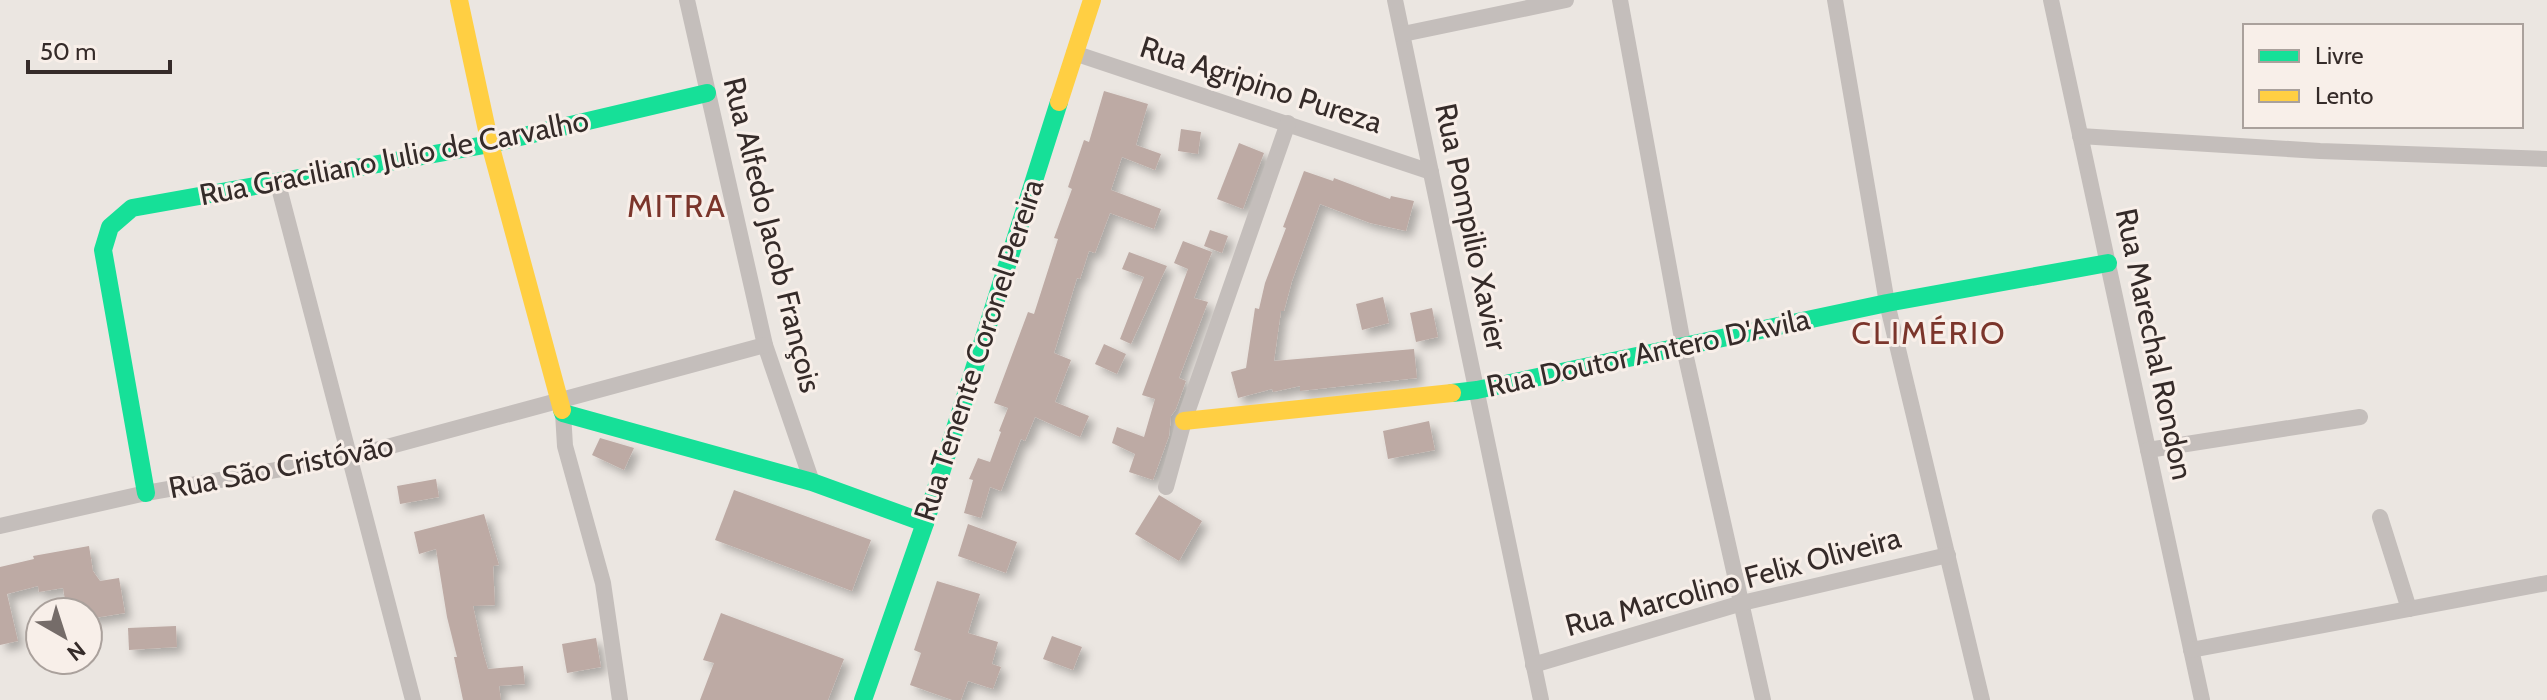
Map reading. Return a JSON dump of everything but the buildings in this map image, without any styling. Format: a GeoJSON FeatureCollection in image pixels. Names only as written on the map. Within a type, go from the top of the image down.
{"type":"FeatureCollection","features":[{"type":"Feature","properties":{"kind":"street"},"geometry":{"type":"LineString","coordinates":[[459,0],[490,144],[562,408],[565,446],[603,583],[620,700]]}},
{"type":"Feature","properties":{"kind":"street","name":"Rua Alfedo Jacob François"},"geometry":{"type":"LineString","coordinates":[[687,0],[765,345],[812,482]]}},
{"type":"Feature","properties":{"kind":"street","name":"Rua Tenente Coronel Pereira"},"geometry":{"type":"LineString","coordinates":[[863,700],[925,523],[1092,0]]}},
{"type":"Feature","properties":{"kind":"street","name":"Rua Pompilio Xavier"},"geometry":{"type":"LineString","coordinates":[[1395,0],[1541,700]]}},
{"type":"Feature","properties":{"kind":"street"},"geometry":{"type":"LineString","coordinates":[[1403,34],[1566,0]]}},
{"type":"Feature","properties":{"kind":"street"},"geometry":{"type":"LineString","coordinates":[[1620,0],[1683,344],[1763,700]]}},
{"type":"Feature","properties":{"kind":"street"},"geometry":{"type":"LineString","coordinates":[[1835,0],[1887,303],[1982,700]]}},
{"type":"Feature","properties":{"kind":"street","name":"Rua Marechal Rondon"},"geometry":{"type":"LineString","coordinates":[[2051,0],[2202,700]]}},
{"type":"Feature","properties":{"kind":"street","name":"Rua Agripino Pureza"},"geometry":{"type":"LineString","coordinates":[[1074,53],[1431,172]]}},
{"type":"Feature","properties":{"kind":"street","name":"Rua Graciliano Julio de Carvalho"},"geometry":{"type":"LineString","coordinates":[[146,493],[103,250],[110,227],[132,208],[490,144],[707,93]]}},
{"type":"Feature","properties":{"kind":"street"},"geometry":{"type":"LineString","coordinates":[[1166,487],[1184,421],[1288,123]]}},
{"type":"Feature","properties":{"kind":"street"},"geometry":{"type":"LineString","coordinates":[[2080,136],[2320,151],[2547,159]]}},
{"type":"Feature","properties":{"kind":"street"},"geometry":{"type":"LineString","coordinates":[[278,184],[413,700]]}},
{"type":"Feature","properties":{"kind":"street","name":"Rua Doutor Antero D'Avila"},"geometry":{"type":"LineString","coordinates":[[1184,421],[1477,390],[1683,344],[2108,263]]}},
{"type":"Feature","properties":{"kind":"street","name":"Rua São Cristóvão"},"geometry":{"type":"LineString","coordinates":[[0,526],[146,493],[350,457],[562,408],[765,345]]}},
{"type":"Feature","properties":{"kind":"street"},"geometry":{"type":"LineString","coordinates":[[562,408],[812,482],[925,523]]}},
{"type":"Feature","properties":{"kind":"street"},"geometry":{"type":"LineString","coordinates":[[2148,450],[2360,417]]}},
{"type":"Feature","properties":{"kind":"street"},"geometry":{"type":"LineString","coordinates":[[2380,517],[2409,609]]}},
{"type":"Feature","properties":{"kind":"street","name":"Rua Marcolino Felix Oliveira"},"geometry":{"type":"LineString","coordinates":[[1533,665],[1742,603],[1948,555]]}},
{"type":"Feature","properties":{"kind":"street"},"geometry":{"type":"LineString","coordinates":[[2191,650],[2547,583]]}},
{"type":"Feature","properties":{"kind":"traffic: fast"},"geometry":{"type":"LineString","coordinates":[[146,493],[103,250],[110,227],[132,208],[490,144],[707,93]]}},
{"type":"Feature","properties":{"kind":"traffic: fast"},"geometry":{"type":"LineString","coordinates":[[863,700],[925,523],[1059,102]]}},
{"type":"Feature","properties":{"kind":"traffic: fast"},"geometry":{"type":"LineString","coordinates":[[1452,393],[1887,303],[2108,263]]}},
{"type":"Feature","properties":{"kind":"traffic: fast"},"geometry":{"type":"LineString","coordinates":[[562,410],[563,413],[812,482],[925,523]]}},
{"type":"Feature","properties":{"kind":"traffic: slow"},"geometry":{"type":"LineString","coordinates":[[459,0],[490,144],[562,410]]}},
{"type":"Feature","properties":{"kind":"traffic: slow"},"geometry":{"type":"LineString","coordinates":[[1059,102],[1092,0]]}},
{"type":"Feature","properties":{"kind":"traffic: slow"},"geometry":{"type":"LineString","coordinates":[[1184,421],[1452,393]]}},
{"type":"Feature","properties":{"kind":"district","name":"MITRA"},"geometry":{"type":"Point","coordinates":[677,206]}},
{"type":"Feature","properties":{"kind":"district","name":"CLIMÉRIO"},"geometry":{"type":"Point","coordinates":[1929,333]}}]}
